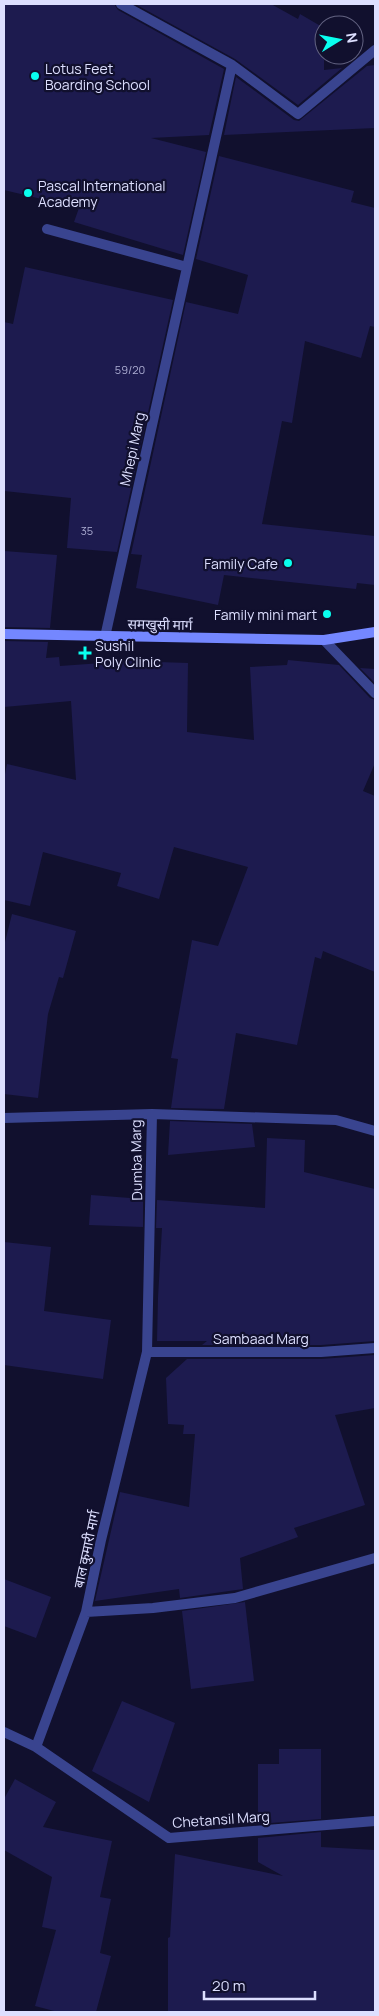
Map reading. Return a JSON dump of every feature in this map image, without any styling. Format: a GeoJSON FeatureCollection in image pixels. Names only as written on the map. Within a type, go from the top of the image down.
{"type":"FeatureCollection","features":[{"type":"Feature","properties":{"kind":"main road","name":"समखुसी मार्ग"},"geometry":{"type":"LineString","coordinates":[[4,634],[324,640],[375,632]]}},
{"type":"Feature","properties":{"kind":"street"},"geometry":{"type":"LineString","coordinates":[[121,4],[232,65],[298,114],[375,50]]}},
{"type":"Feature","properties":{"kind":"street","name":"Mhepi Marg"},"geometry":{"type":"LineString","coordinates":[[105,637],[232,65]]}},
{"type":"Feature","properties":{"kind":"street"},"geometry":{"type":"LineString","coordinates":[[47,230],[187,267]]}},
{"type":"Feature","properties":{"kind":"street"},"geometry":{"type":"LineString","coordinates":[[324,640],[375,693]]}},
{"type":"Feature","properties":{"kind":"street"},"geometry":{"type":"LineString","coordinates":[[152,1114],[336,1120],[375,1131]]}},
{"type":"Feature","properties":{"kind":"street","name":"Dumba Marg"},"geometry":{"type":"LineString","coordinates":[[4,1118],[152,1114],[147,1352]]}},
{"type":"Feature","properties":{"kind":"street","name":"Sambaad Marg"},"geometry":{"type":"LineString","coordinates":[[147,1352],[321,1352],[375,1348]]}},
{"type":"Feature","properties":{"kind":"street","name":"बाल कुमारी मार्ग"},"geometry":{"type":"LineString","coordinates":[[36,1747],[86,1612],[101,1540],[147,1352]]}},
{"type":"Feature","properties":{"kind":"street"},"geometry":{"type":"LineString","coordinates":[[86,1612],[153,1608],[234,1598],[375,1558]]}},
{"type":"Feature","properties":{"kind":"street","name":"Chetansil Marg"},"geometry":{"type":"LineString","coordinates":[[4,1732],[36,1747],[169,1838],[375,1821]]}},
{"type":"Feature","properties":{"kind":"building"},"geometry":{"type":"Polygon","coordinates":[[[4,4],[114,4],[118,10],[224,69],[209,135],[151,138],[206,152],[183,255],[74,222],[79,208],[4,190],[4,4]]]}},
{"type":"Feature","properties":{"kind":"building"},"geometry":{"type":"Polygon","coordinates":[[[135,4],[271,4],[298,19],[300,14],[314,22],[314,65],[324,65],[324,70],[342,68],[298,105],[235,59],[135,4]]]}},
{"type":"Feature","properties":{"kind":"building"},"geometry":{"type":"Polygon","coordinates":[[[375,65],[375,128],[224,135],[236,77],[294,120],[299,121],[367,66],[375,65]]]}},
{"type":"Feature","properties":{"kind":"building"},"geometry":{"type":"Polygon","coordinates":[[[219,156],[354,191],[351,202],[375,208],[375,327],[370,326],[361,358],[305,341],[292,423],[282,421],[262,524],[375,536],[375,585],[357,583],[356,589],[224,575],[218,605],[136,588],[142,555],[131,554],[186,302],[238,314],[248,275],[196,259],[219,156]]]}},
{"type":"Feature","properties":{"kind":"building"},"geometry":{"type":"Polygon","coordinates":[[[25,267],[173,300],[117,552],[67,548],[71,498],[4,491],[4,322],[13,324],[25,267]]]}},
{"type":"Feature","properties":{"kind":"building"},"geometry":{"type":"Polygon","coordinates":[[[4,551],[57,555],[50,628],[4,627],[4,551]]]}},
{"type":"Feature","properties":{"kind":"building"},"geometry":{"type":"Polygon","coordinates":[[[4,641],[48,642],[46,658],[59,657],[60,666],[158,659],[158,662],[188,663],[187,732],[254,740],[250,667],[287,665],[288,660],[339,665],[370,698],[375,700],[375,763],[363,791],[375,796],[375,972],[323,951],[321,959],[315,957],[297,1045],[236,1033],[224,1109],[171,1108],[178,1059],[171,1058],[192,940],[218,946],[248,867],[174,847],[159,899],[117,886],[121,873],[43,852],[30,906],[4,900],[4,779],[7,764],[76,780],[71,701],[4,707],[4,641]]]}},
{"type":"Feature","properties":{"kind":"building"},"geometry":{"type":"Polygon","coordinates":[[[360,668],[375,669],[375,683],[360,668]]]}},
{"type":"Feature","properties":{"kind":"building"},"geometry":{"type":"Polygon","coordinates":[[[12,914],[76,931],[63,978],[59,977],[48,1014],[38,1098],[4,1094],[4,946],[12,914]]]}},
{"type":"Feature","properties":{"kind":"building"},"geometry":{"type":"Polygon","coordinates":[[[170,1121],[252,1124],[255,1147],[168,1155],[170,1121]]]}},
{"type":"Feature","properties":{"kind":"building"},"geometry":{"type":"Polygon","coordinates":[[[267,1138],[305,1140],[304,1172],[375,1189],[375,1341],[321,1345],[202,1345],[207,1341],[157,1341],[162,1228],[156,1228],[157,1200],[265,1208],[267,1138]]]}},
{"type":"Feature","properties":{"kind":"building"},"geometry":{"type":"Polygon","coordinates":[[[91,1195],[143,1199],[143,1227],[89,1225],[91,1195]]]}},
{"type":"Feature","properties":{"kind":"building"},"geometry":{"type":"Polygon","coordinates":[[[4,1242],[51,1247],[44,1311],[111,1320],[103,1379],[4,1365],[4,1242]]]}},
{"type":"Feature","properties":{"kind":"building"},"geometry":{"type":"Polygon","coordinates":[[[375,1355],[375,1408],[335,1415],[365,1505],[294,1528],[298,1537],[240,1558],[243,1589],[180,1598],[179,1589],[95,1601],[120,1492],[189,1507],[195,1434],[183,1434],[184,1425],[168,1424],[166,1378],[187,1359],[321,1359],[375,1355]]]}},
{"type":"Feature","properties":{"kind":"building"},"geometry":{"type":"Polygon","coordinates":[[[4,1579],[51,1597],[36,1638],[4,1626],[4,1579]]]}},
{"type":"Feature","properties":{"kind":"building"},"geometry":{"type":"Polygon","coordinates":[[[245,1602],[254,1681],[191,1689],[182,1611],[245,1602]]]}},
{"type":"Feature","properties":{"kind":"building"},"geometry":{"type":"Polygon","coordinates":[[[122,1701],[175,1723],[149,1802],[92,1771],[122,1701]]]}},
{"type":"Feature","properties":{"kind":"building"},"geometry":{"type":"Polygon","coordinates":[[[279,1749],[321,1749],[321,1819],[258,1824],[258,1764],[279,1764],[279,1749]]]}},
{"type":"Feature","properties":{"kind":"building"},"geometry":{"type":"Polygon","coordinates":[[[15,1779],[56,1802],[43,1827],[112,1841],[100,1897],[111,1899],[100,1953],[111,1956],[96,2012],[58,2012],[35,2006],[56,1930],[42,1927],[52,1877],[4,1850],[4,1799],[15,1779]]]}},
{"type":"Feature","properties":{"kind":"building"},"geometry":{"type":"Polygon","coordinates":[[[321,1832],[321,1847],[375,1850],[375,2011],[168,2012],[168,1938],[170,1937],[175,1854],[283,1876],[258,1862],[258,1838],[321,1832]]]}},
{"type":"Feature","properties":{"kind":"place","name":"Lotus Feet Boarding School"},"geometry":{"type":"Point","coordinates":[35,76]}},
{"type":"Feature","properties":{"kind":"place","name":"Pascal International Academy"},"geometry":{"type":"Point","coordinates":[28,193]}},
{"type":"Feature","properties":{"kind":"place","name":"Family Cafe"},"geometry":{"type":"Point","coordinates":[288,563]}},
{"type":"Feature","properties":{"kind":"place","name":"Family mini mart"},"geometry":{"type":"Point","coordinates":[327,614]}},
{"type":"Feature","properties":{"kind":"place","name":"Sushil Poly Clinic"},"geometry":{"type":"Point","coordinates":[85,653]}}]}
